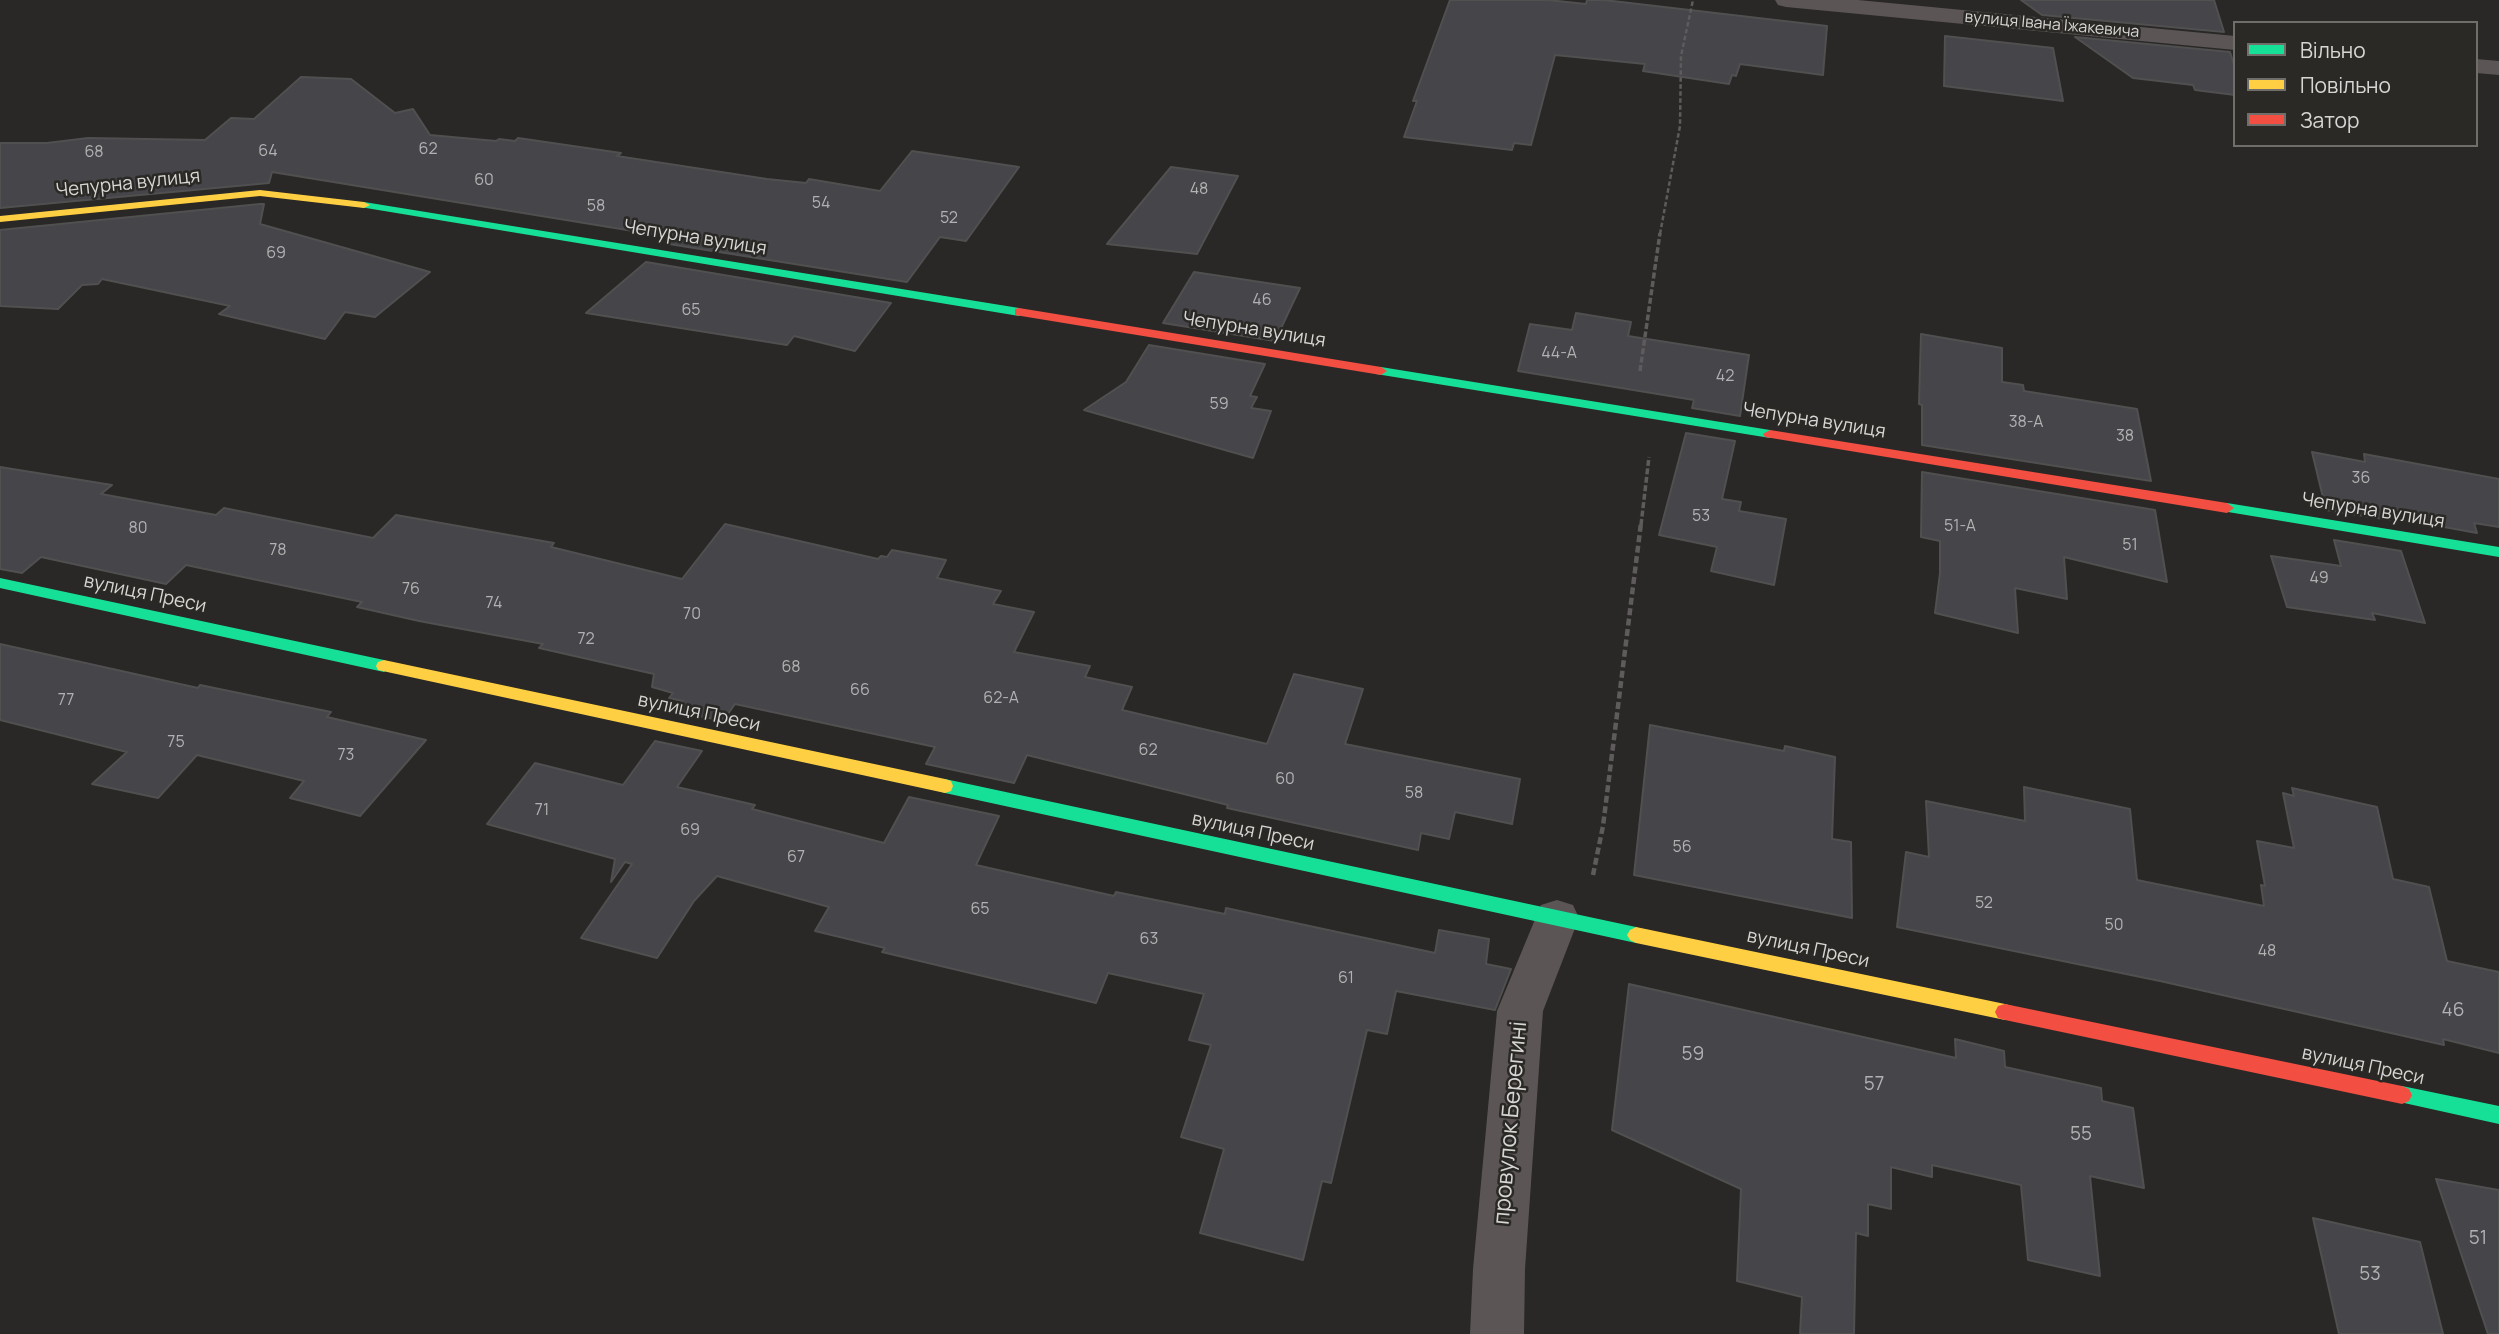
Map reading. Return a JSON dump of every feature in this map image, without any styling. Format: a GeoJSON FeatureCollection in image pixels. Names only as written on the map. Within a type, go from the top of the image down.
{"type":"FeatureCollection","features":[{"type":"Feature","properties":{"kind":"street","name":"вулиця Івана Їжакевича"},"geometry":{"type":"LineString","coordinates":[[1786,0],[2233,43]]}},
{"type":"Feature","properties":{"kind":"street"},"geometry":{"type":"LineString","coordinates":[[2478,66],[2499,68]]}},
{"type":"Feature","properties":{"kind":"street","name":"Чепурна вулиця"},"geometry":{"type":"LineString","coordinates":[[0,219],[260,193],[355,204],[2499,552]]}},
{"type":"Feature","properties":{"kind":"street","name":"вулиця Преси"},"geometry":{"type":"LineString","coordinates":[[0,583],[1570,921],[2499,1115]]}},
{"type":"Feature","properties":{"kind":"street","name":"провулок Берегині"},"geometry":{"type":"LineString","coordinates":[[1497,1334],[1499,1269],[1520,1011],[1570,921]]}},
{"type":"Feature","properties":{"kind":"path"},"geometry":{"type":"LineString","coordinates":[[1570,921],[1603,826],[1652,429],[1637,414],[1637,389],[1660,233],[1680,126],[1681,56],[1693,0]]}},
{"type":"Feature","properties":{"kind":"building"},"geometry":{"type":"Polygon","coordinates":[[[1450,0],[1548,0],[1586,4],[1587,0],[1604,0],[1827,26],[1823,75],[1740,64],[1736,76],[1732,75],[1729,84],[1643,71],[1645,64],[1555,55],[1531,145],[1514,143],[1512,150],[1404,137],[1417,101],[1413,101],[1450,0]]]}},
{"type":"Feature","properties":{"kind":"building"},"geometry":{"type":"Polygon","coordinates":[[[2021,0],[2214,0],[2224,32],[2042,15],[2021,0]]]}},
{"type":"Feature","properties":{"kind":"building"},"geometry":{"type":"Polygon","coordinates":[[[1945,36],[2053,48],[2063,101],[1944,86],[1945,36]]]}},
{"type":"Feature","properties":{"kind":"building"},"geometry":{"type":"Polygon","coordinates":[[[2075,37],[2230,52],[2233,62],[2233,95],[2195,90],[2193,85],[2133,78],[2075,37]]]}},
{"type":"Feature","properties":{"kind":"building"},"geometry":{"type":"Polygon","coordinates":[[[301,77],[351,79],[395,113],[413,109],[430,135],[496,141],[515,141],[518,138],[767,179],[806,183],[809,179],[880,191],[912,151],[1019,167],[966,241],[940,237],[907,282],[669,244],[676,238],[272,172],[269,183],[0,208],[0,143],[47,143],[88,138],[205,140],[231,118],[254,119],[301,77]]]}},
{"type":"Feature","properties":{"kind":"building"},"geometry":{"type":"Polygon","coordinates":[[[1171,167],[1238,176],[1197,254],[1107,244],[1171,167]]]}},
{"type":"Feature","properties":{"kind":"building"},"geometry":{"type":"Polygon","coordinates":[[[264,204],[260,224],[430,272],[375,317],[345,312],[325,339],[219,314],[230,306],[102,279],[98,284],[82,285],[58,309],[0,306],[0,230],[264,204]]]}},
{"type":"Feature","properties":{"kind":"building"},"geometry":{"type":"Polygon","coordinates":[[[646,262],[891,303],[855,351],[794,336],[787,345],[586,313],[646,262]]]}},
{"type":"Feature","properties":{"kind":"building"},"geometry":{"type":"Polygon","coordinates":[[[1194,272],[1300,288],[1275,341],[1163,323],[1194,272]]]}},
{"type":"Feature","properties":{"kind":"building"},"geometry":{"type":"Polygon","coordinates":[[[1576,313],[1631,322],[1628,336],[1749,355],[1740,416],[1692,408],[1694,400],[1518,371],[1530,324],[1572,330],[1576,313]]]}},
{"type":"Feature","properties":{"kind":"building"},"geometry":{"type":"Polygon","coordinates":[[[1921,334],[2002,348],[2002,382],[2023,385],[2024,391],[2137,409],[2151,481],[1922,445],[1922,405],[1919,404],[1921,334]]]}},
{"type":"Feature","properties":{"kind":"building"},"geometry":{"type":"Polygon","coordinates":[[[1149,345],[1265,364],[1250,396],[1257,397],[1251,408],[1271,411],[1253,458],[1084,410],[1126,382],[1149,345]]]}},
{"type":"Feature","properties":{"kind":"building"},"geometry":{"type":"Polygon","coordinates":[[[1686,433],[1735,441],[1722,499],[1741,502],[1739,511],[1786,519],[1774,585],[1711,571],[1717,547],[1659,535],[1686,433]]]}},
{"type":"Feature","properties":{"kind":"building"},"geometry":{"type":"Polygon","coordinates":[[[2312,452],[2365,462],[2364,454],[2499,479],[2499,527],[2474,523],[2477,533],[2389,517],[2390,520],[2326,510],[2312,452]]]}},
{"type":"Feature","properties":{"kind":"building"},"geometry":{"type":"Polygon","coordinates":[[[0,467],[112,485],[101,494],[216,515],[224,508],[373,538],[396,515],[554,543],[551,547],[682,579],[725,524],[878,559],[881,556],[887,557],[892,550],[946,560],[937,578],[1001,591],[993,604],[1034,612],[1014,652],[1090,666],[1085,677],[1132,687],[1122,710],[1267,744],[1294,674],[1363,689],[1345,744],[1520,779],[1512,824],[1455,812],[1449,839],[1421,833],[1418,850],[1227,808],[1228,805],[1027,755],[1014,783],[926,764],[935,747],[735,704],[723,721],[676,711],[683,701],[669,698],[673,693],[652,687],[654,674],[539,648],[543,644],[357,607],[362,602],[186,565],[166,584],[41,557],[22,573],[0,569],[0,467]]]}},
{"type":"Feature","properties":{"kind":"building"},"geometry":{"type":"Polygon","coordinates":[[[1922,472],[2155,510],[2167,582],[2064,557],[2067,599],[2015,588],[2018,633],[1935,613],[1940,573],[1940,541],[1921,537],[1922,472]]]}},
{"type":"Feature","properties":{"kind":"building"},"geometry":{"type":"Polygon","coordinates":[[[2334,540],[2401,551],[2425,623],[2372,613],[2375,620],[2287,607],[2271,556],[2341,566],[2334,540]]]}},
{"type":"Feature","properties":{"kind":"building"},"geometry":{"type":"Polygon","coordinates":[[[0,644],[198,688],[200,685],[331,712],[327,717],[426,740],[360,816],[290,798],[304,781],[197,755],[158,798],[92,784],[127,752],[0,720],[0,644]]]}},
{"type":"Feature","properties":{"kind":"building"},"geometry":{"type":"Polygon","coordinates":[[[1650,725],[1784,751],[1785,746],[1835,757],[1832,839],[1851,842],[1852,918],[1634,875],[1650,725]]]}},
{"type":"Feature","properties":{"kind":"building"},"geometry":{"type":"Polygon","coordinates":[[[655,741],[702,751],[677,787],[755,805],[752,809],[884,843],[909,797],[999,816],[976,865],[1114,896],[1116,892],[1225,914],[1226,908],[1435,953],[1439,930],[1489,939],[1486,964],[1511,969],[1495,1010],[1396,991],[1387,1034],[1367,1030],[1331,1183],[1322,1181],[1303,1260],[1200,1233],[1224,1149],[1181,1137],[1211,1045],[1189,1040],[1204,994],[1108,973],[1096,1003],[882,952],[885,948],[815,931],[829,907],[717,876],[694,901],[657,958],[581,938],[632,864],[625,862],[611,882],[615,859],[487,824],[535,763],[623,785],[655,741]]]}},
{"type":"Feature","properties":{"kind":"building"},"geometry":{"type":"Polygon","coordinates":[[[2024,787],[2130,809],[2137,880],[2264,906],[2261,885],[2265,886],[2257,841],[2294,848],[2283,793],[2294,796],[2292,788],[2377,807],[2393,879],[2429,887],[2447,961],[2499,972],[2499,1053],[2443,1039],[2444,1045],[2160,981],[1897,927],[1906,852],[1929,857],[1926,801],[2025,821],[2024,787]]]}},
{"type":"Feature","properties":{"kind":"building"},"geometry":{"type":"Polygon","coordinates":[[[1629,984],[1956,1058],[1955,1039],[2004,1051],[2005,1067],[2101,1088],[2102,1101],[2133,1108],[2144,1188],[2090,1176],[2100,1276],[2028,1260],[2021,1185],[1932,1165],[1932,1177],[1891,1167],[1891,1209],[1868,1204],[1868,1236],[1856,1233],[1854,1334],[1800,1334],[1802,1297],[1737,1281],[1741,1189],[1612,1130],[1629,984]]]}},
{"type":"Feature","properties":{"kind":"building"},"geometry":{"type":"Polygon","coordinates":[[[2436,1179],[2499,1190],[2499,1334],[2488,1334],[2436,1179]]]}},
{"type":"Feature","properties":{"kind":"building"},"geometry":{"type":"Polygon","coordinates":[[[2313,1218],[2420,1242],[2443,1334],[2339,1334],[2313,1218]]]}},
{"type":"Feature","properties":{"kind":"traffic: fast"},"geometry":{"type":"LineString","coordinates":[[364,205],[1019,312]]}},
{"type":"Feature","properties":{"kind":"traffic: fast"},"geometry":{"type":"LineString","coordinates":[[1381,371],[1770,434]]}},
{"type":"Feature","properties":{"kind":"traffic: fast"},"geometry":{"type":"LineString","coordinates":[[2227,508],[2499,552]]}},
{"type":"Feature","properties":{"kind":"traffic: fast"},"geometry":{"type":"LineString","coordinates":[[0,583],[384,666]]}},
{"type":"Feature","properties":{"kind":"traffic: fast"},"geometry":{"type":"LineString","coordinates":[[945,786],[1636,935]]}},
{"type":"Feature","properties":{"kind":"traffic: fast"},"geometry":{"type":"LineString","coordinates":[[2402,1095],[2499,1115]]}},
{"type":"Feature","properties":{"kind":"traffic: slow"},"geometry":{"type":"LineString","coordinates":[[0,219],[260,193],[364,205]]}},
{"type":"Feature","properties":{"kind":"traffic: slow"},"geometry":{"type":"LineString","coordinates":[[384,666],[945,786]]}},
{"type":"Feature","properties":{"kind":"traffic: slow"},"geometry":{"type":"LineString","coordinates":[[1636,935],[2005,1012]]}},
{"type":"Feature","properties":{"kind":"traffic: jam"},"geometry":{"type":"LineString","coordinates":[[1019,312],[1381,371]]}},
{"type":"Feature","properties":{"kind":"traffic: jam"},"geometry":{"type":"LineString","coordinates":[[1770,434],[2227,508]]}},
{"type":"Feature","properties":{"kind":"traffic: jam"},"geometry":{"type":"LineString","coordinates":[[2005,1012],[2402,1095]]}}]}
